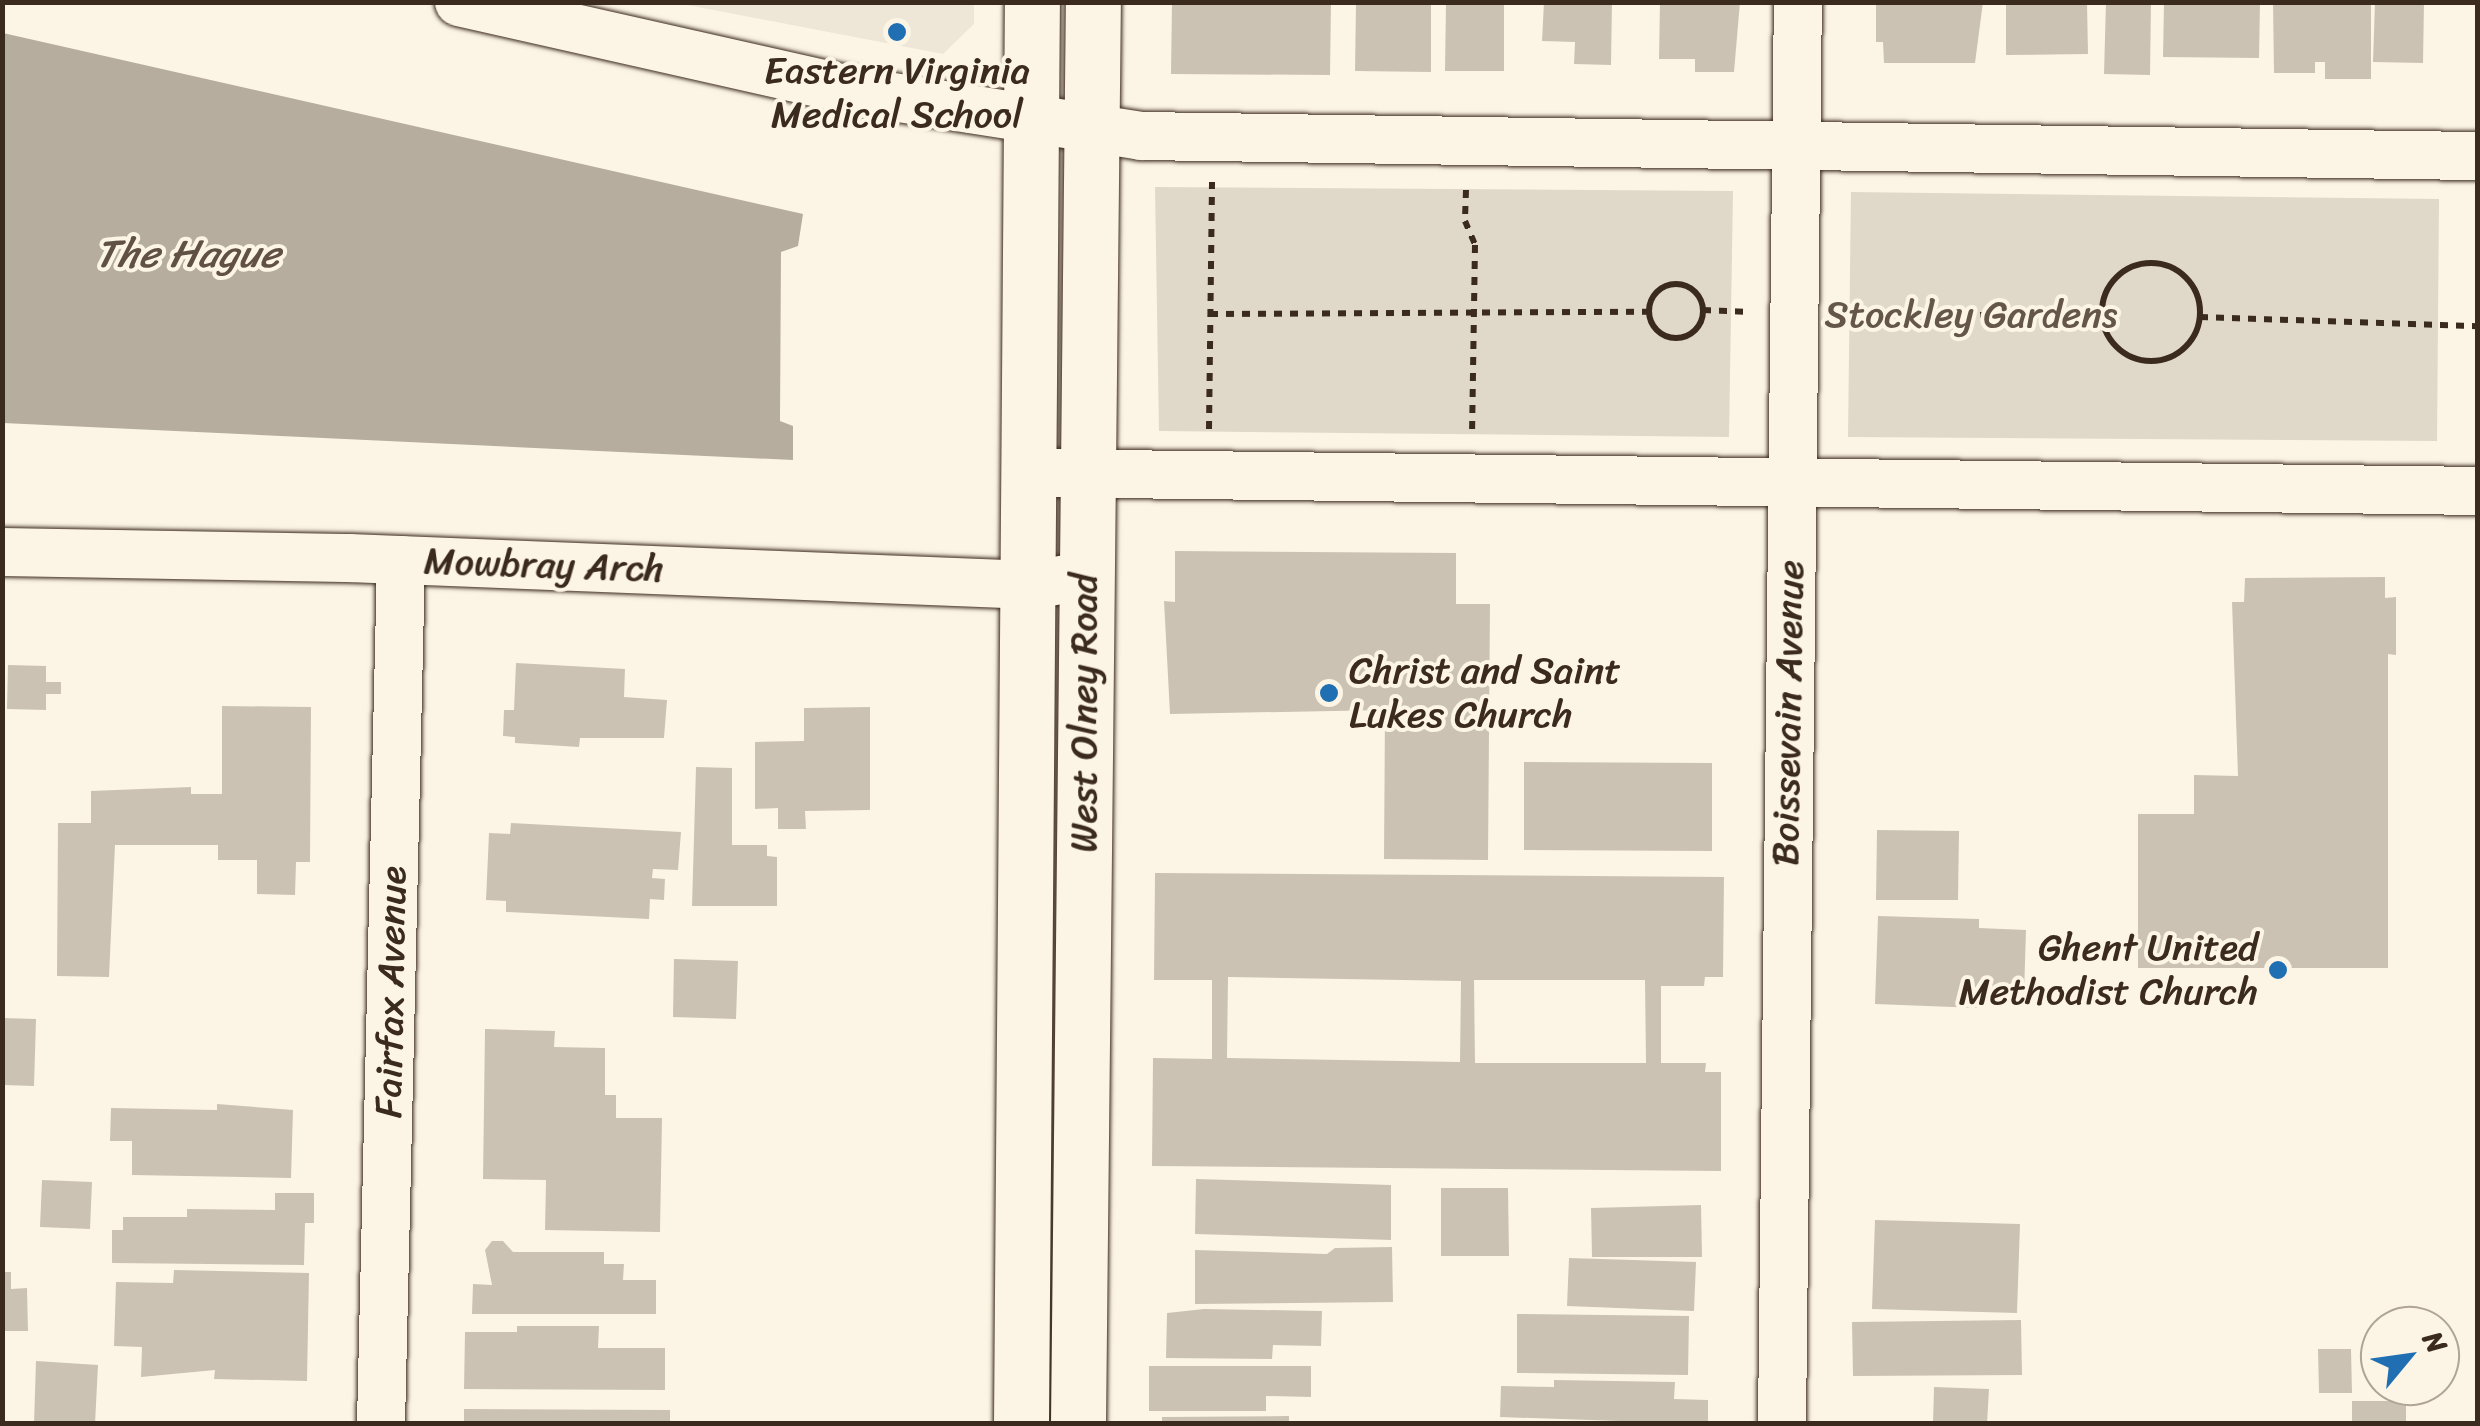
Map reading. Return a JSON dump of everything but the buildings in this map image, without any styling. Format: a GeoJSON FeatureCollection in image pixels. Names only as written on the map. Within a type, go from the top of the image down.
{"type":"FeatureCollection","features":[{"type":"Feature","properties":{"kind":"street"},"geometry":{"type":"LineString","coordinates":[[459,2],[848,90],[1090,131],[1212,138],[2478,156]]}},
{"type":"Feature","properties":{"kind":"street","name":"West Olney Road"},"geometry":{"type":"LineString","coordinates":[[1021,1424],[1031,585],[1032,2]]}},
{"type":"Feature","properties":{"kind":"street","name":"West Olney Road"},"geometry":{"type":"LineString","coordinates":[[1078,1424],[1093,2]]}},
{"type":"Feature","properties":{"kind":"street","name":"Boissevain Avenue"},"geometry":{"type":"LineString","coordinates":[[1782,1424],[1798,2]]}},
{"type":"Feature","properties":{"kind":"street"},"geometry":{"type":"LineString","coordinates":[[1031,472],[1791,478],[2478,491]]}},
{"type":"Feature","properties":{"kind":"street","name":"Mowbray Arch"},"geometry":{"type":"LineString","coordinates":[[2,552],[400,560],[1031,585],[1085,576]]}},
{"type":"Feature","properties":{"kind":"street","name":"Fairfax Avenue"},"geometry":{"type":"LineString","coordinates":[[381,1424],[400,560]]}},
{"type":"Feature","properties":{"kind":"path"},"geometry":{"type":"LineString","coordinates":[[1209,429],[1212,138]]}},
{"type":"Feature","properties":{"kind":"path"},"geometry":{"type":"LineString","coordinates":[[1466,142],[1465,220],[1475,245],[1470,477]]}},
{"type":"Feature","properties":{"kind":"path"},"geometry":{"type":"LineString","coordinates":[[2152,263],[2182,274],[2199,300],[2200,318],[2177,354],[2148,361],[2118,348],[2102,316],[2120,274],[2152,263]]}},
{"type":"Feature","properties":{"kind":"path"},"geometry":{"type":"LineString","coordinates":[[1649,312],[1654,296],[1675,284],[1692,289],[1704,310]]}},
{"type":"Feature","properties":{"kind":"path"},"geometry":{"type":"LineString","coordinates":[[1649,312],[1664,335],[1682,338],[1697,328],[1704,310]]}},
{"type":"Feature","properties":{"kind":"path"},"geometry":{"type":"LineString","coordinates":[[1704,310],[1761,312]]}},
{"type":"Feature","properties":{"kind":"path"},"geometry":{"type":"LineString","coordinates":[[1210,314],[1649,312]]}},
{"type":"Feature","properties":{"kind":"path"},"geometry":{"type":"LineString","coordinates":[[1868,314],[2102,316]]}},
{"type":"Feature","properties":{"kind":"path"},"geometry":{"type":"LineString","coordinates":[[2200,318],[2478,326]]}},
{"type":"Feature","properties":{"kind":"shaded area","name":"Eastern Virginia Medical School"},"geometry":{"type":"Polygon","coordinates":[[[677,3],[974,3],[974,24],[943,54],[677,3]]]}},
{"type":"Feature","properties":{"kind":"green space","name":"Stockley Gardens"},"geometry":{"type":"Polygon","coordinates":[[[1155,187],[1733,191],[1729,437],[1159,431],[1155,187]]]}},
{"type":"Feature","properties":{"kind":"green space","name":"Stockley Gardens"},"geometry":{"type":"Polygon","coordinates":[[[1851,192],[2439,199],[2437,441],[1848,437],[1851,192]]]}},
{"type":"Feature","properties":{"kind":"water","name":"The Hague"},"geometry":{"type":"Polygon","coordinates":[[[3,33],[803,214],[798,246],[781,252],[780,421],[793,426],[793,460],[3,423],[3,33]]]}},
{"type":"Feature","properties":{"kind":"place","name":"Eastern Virginia Medical School"},"geometry":{"type":"Point","coordinates":[897,32]}},
{"type":"Feature","properties":{"kind":"place","name":"Christ and Saint Lukes Church"},"geometry":{"type":"Point","coordinates":[1329,693]}},
{"type":"Feature","properties":{"kind":"place","name":"Ghent United Methodist Church"},"geometry":{"type":"Point","coordinates":[2278,970]}}]}
